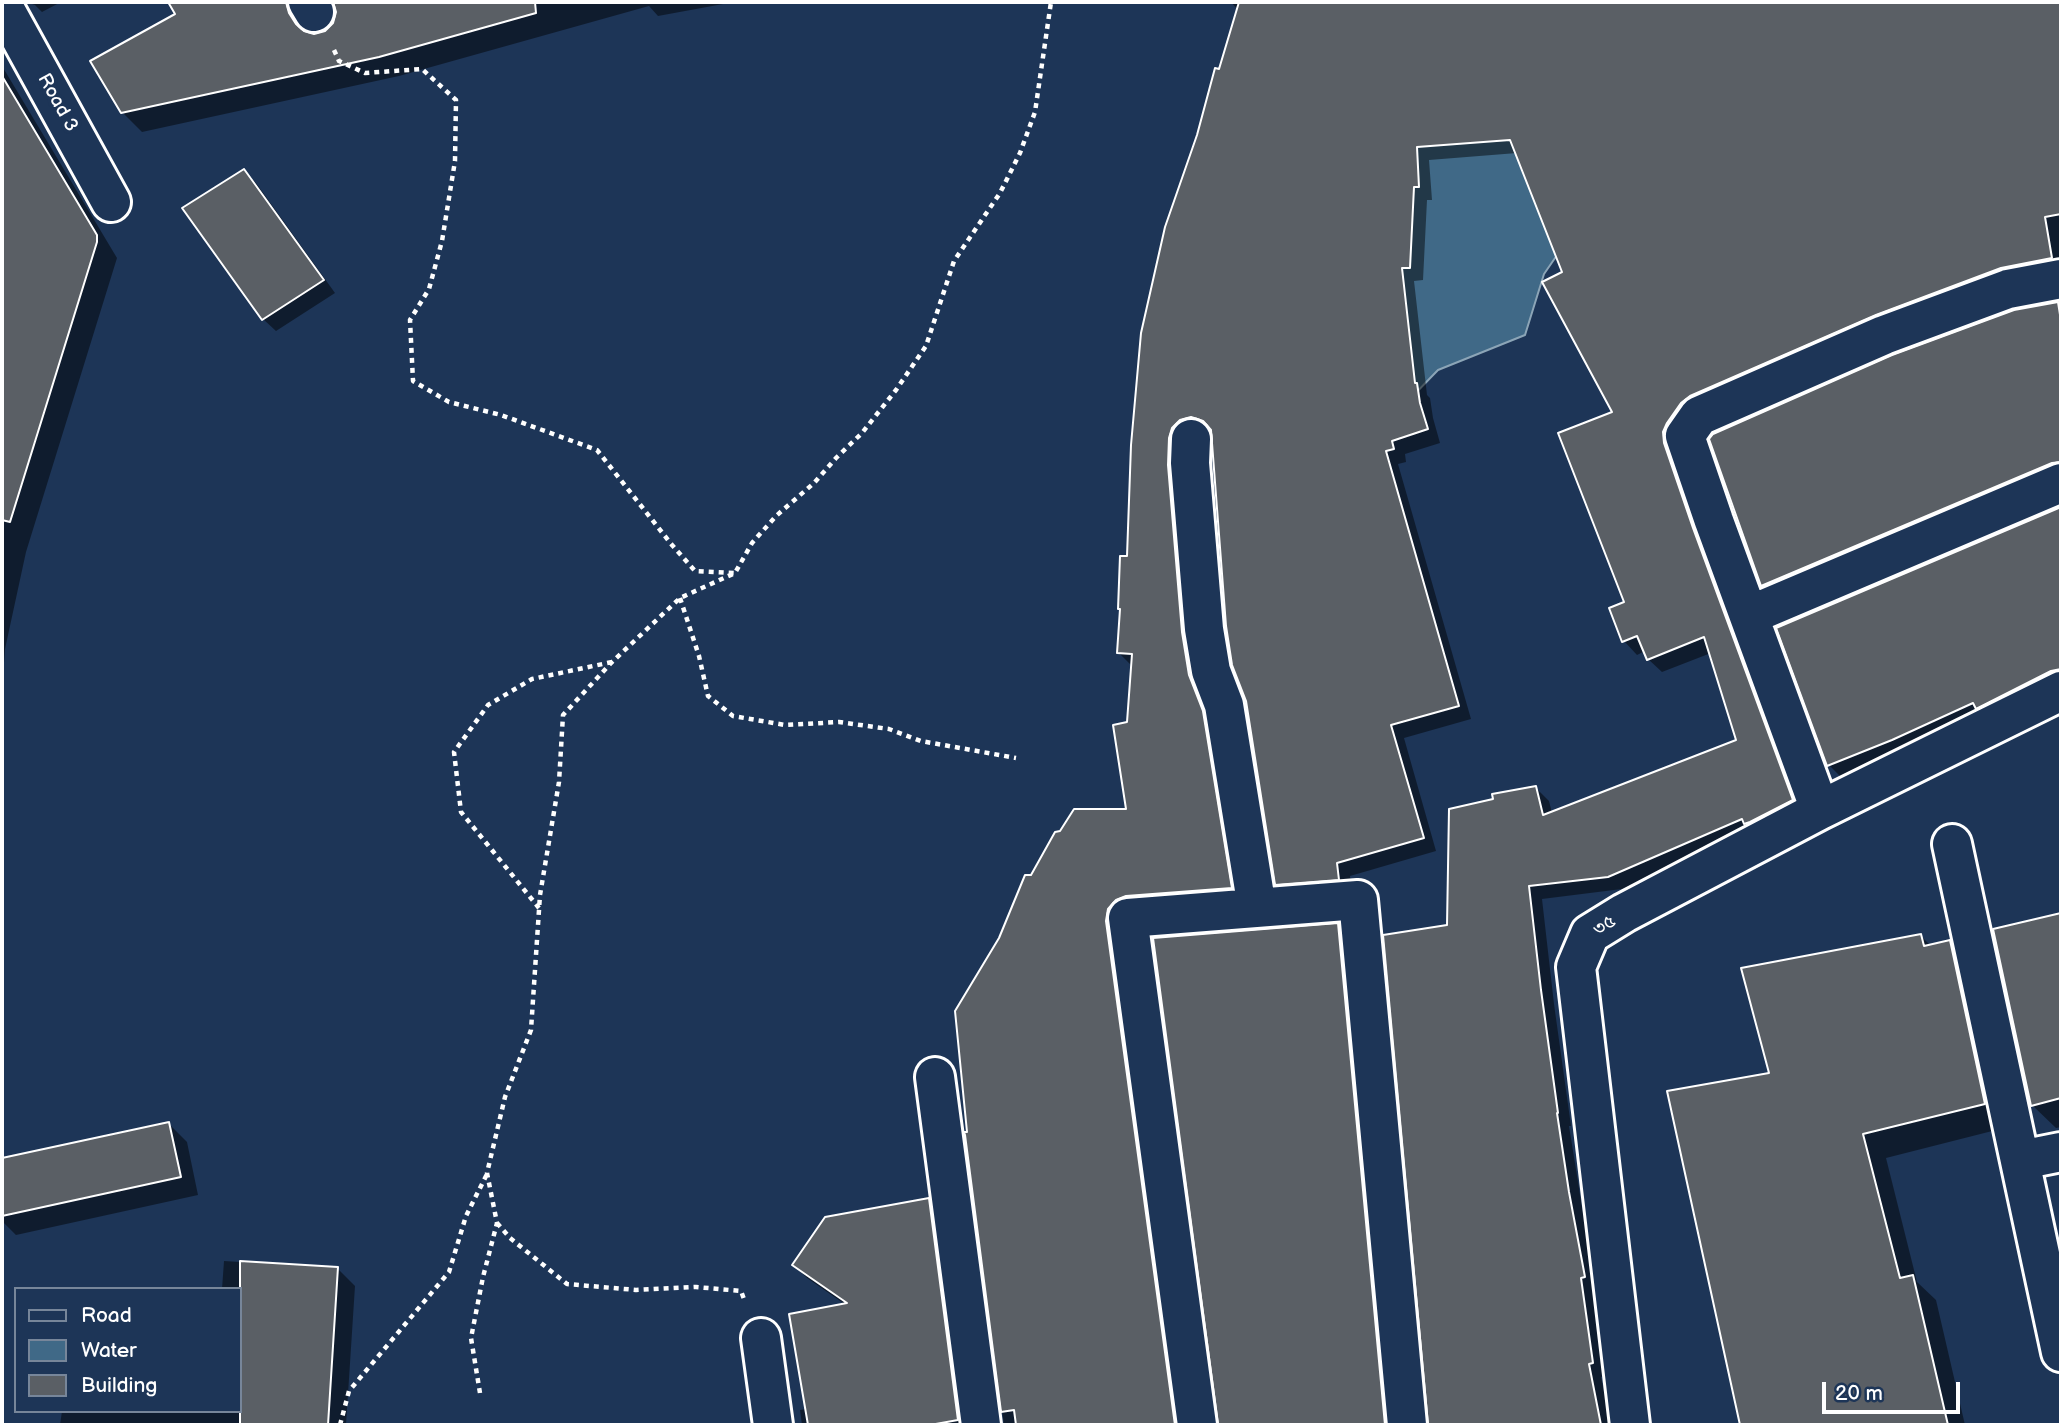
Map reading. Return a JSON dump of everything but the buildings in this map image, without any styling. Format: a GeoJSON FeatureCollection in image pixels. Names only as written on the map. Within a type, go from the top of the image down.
{"type":"FeatureCollection","features":[{"type":"Feature","properties":{"kind":"street","name":"Road 3"},"geometry":{"type":"LineString","coordinates":[[2,4],[111,202]]}},
{"type":"Feature","properties":{"kind":"street"},"geometry":{"type":"LineString","coordinates":[[1820,810],[1685,436],[1699,416],[1897,330],[2008,289],[2061,279]]}},
{"type":"Feature","properties":{"kind":"street"},"geometry":{"type":"LineString","coordinates":[[1191,439],[1190,463],[1204,629],[1211,671],[1224,705],[1258,908]]}},
{"type":"Feature","properties":{"kind":"street"},"geometry":{"type":"LineString","coordinates":[[1750,615],[2061,483]]}},
{"type":"Feature","properties":{"kind":"street","name":"৩৫"},"geometry":{"type":"LineString","coordinates":[[1630,1425],[1576,967],[1590,934],[1820,810],[2061,691]]}},
{"type":"Feature","properties":{"kind":"street"},"geometry":{"type":"LineString","coordinates":[[1952,844],[2061,1352]]}},
{"type":"Feature","properties":{"kind":"street"},"geometry":{"type":"LineString","coordinates":[[1197,1425],[1128,918],[1357,900],[1407,1425]]}},
{"type":"Feature","properties":{"kind":"street"},"geometry":{"type":"LineString","coordinates":[[935,1077],[981,1425]]}},
{"type":"Feature","properties":{"kind":"street"},"geometry":{"type":"LineString","coordinates":[[2021,1160],[2061,1152]]}},
{"type":"Feature","properties":{"kind":"street"},"geometry":{"type":"LineString","coordinates":[[761,1338],[773,1425]]}},
{"type":"Feature","properties":{"kind":"path"},"geometry":{"type":"LineString","coordinates":[[340,1425],[349,1391],[449,1272],[466,1216],[487,1174],[505,1097],[531,1030],[539,908],[559,782],[563,715],[612,662],[680,598],[735,573],[752,543],[776,516],[814,483],[862,433],[896,390],[926,346],[954,261],[1000,193],[1020,153],[1035,112],[1051,2]]}},
{"type":"Feature","properties":{"kind":"path"},"geometry":{"type":"LineString","coordinates":[[311,7],[340,61],[365,73],[422,69],[456,100],[455,161],[442,241],[429,289],[410,320],[413,381],[449,402],[500,415],[597,450],[695,571],[735,573]]}},
{"type":"Feature","properties":{"kind":"path"},"geometry":{"type":"LineString","coordinates":[[680,598],[699,656],[708,696],[733,716],[785,725],[839,722],[890,729],[921,741],[1016,758]]}},
{"type":"Feature","properties":{"kind":"path"},"geometry":{"type":"LineString","coordinates":[[539,908],[461,812],[454,752],[488,705],[521,686],[532,680],[612,662]]}},
{"type":"Feature","properties":{"kind":"path"},"geometry":{"type":"LineString","coordinates":[[480,1393],[471,1339],[497,1223],[487,1174]]}},
{"type":"Feature","properties":{"kind":"path"},"geometry":{"type":"LineString","coordinates":[[497,1223],[510,1238],[567,1284],[636,1290],[696,1287],[741,1292],[761,1338]]}},
{"type":"Feature","properties":{"kind":"water"},"geometry":{"type":"Polygon","coordinates":[[[1373,2],[1815,2],[1816,12],[1573,232],[1544,274],[1525,335],[1438,370],[1374,436],[1389,11],[1373,2]]]}}]}
